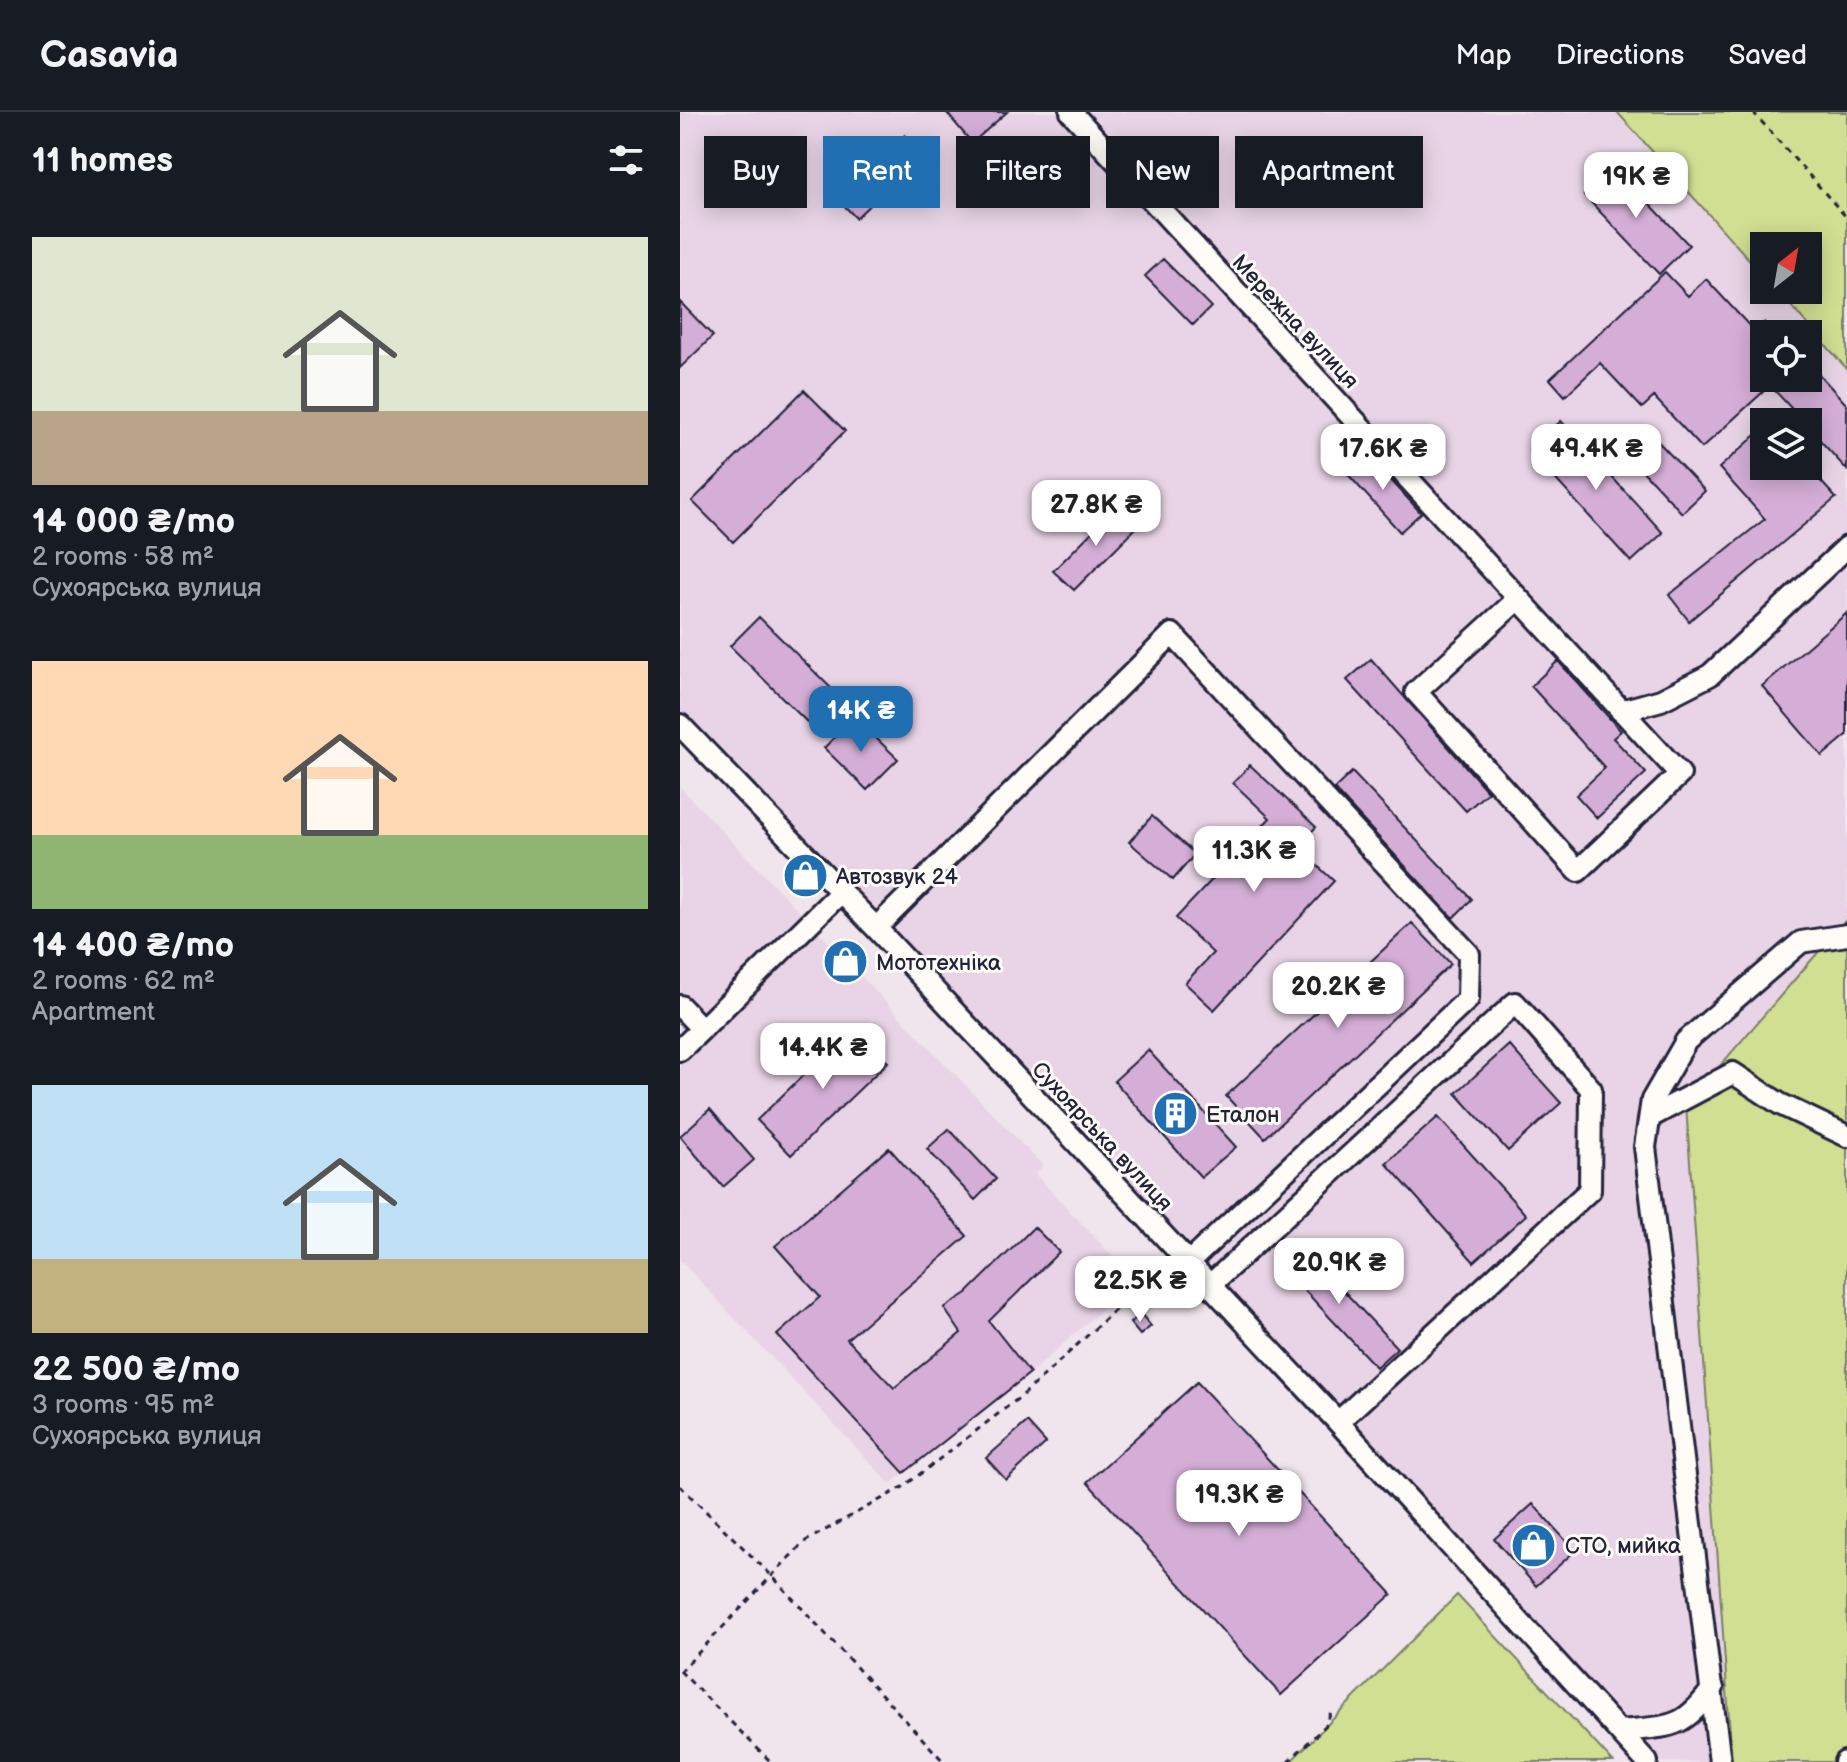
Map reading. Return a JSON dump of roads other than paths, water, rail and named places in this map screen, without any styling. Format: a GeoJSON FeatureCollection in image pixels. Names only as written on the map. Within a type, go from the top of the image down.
{"type":"FeatureCollection","features":[{"type":"Feature","properties":{"kind":"street","name":"Мережна вулиця"},"geometry":{"type":"LineString","coordinates":[[1071,112],[1680,774],[1578,871],[1416,692],[1518,599]]}},
{"type":"Feature","properties":{"kind":"street"},"geometry":{"type":"LineString","coordinates":[[1621,711],[1661,700],[1710,675],[1847,547]]}},
{"type":"Feature","properties":{"kind":"street"},"geometry":{"type":"LineString","coordinates":[[876,928],[1172,634],[1469,954],[1468,999],[1182,1258]]}},
{"type":"Feature","properties":{"kind":"street","name":"Сухоярська вулиця"},"geometry":{"type":"LineString","coordinates":[[680,725],[876,928],[1338,1422],[1647,1762]]}},
{"type":"Feature","properties":{"kind":"street"},"geometry":{"type":"LineString","coordinates":[[680,1050],[841,892]]}},
{"type":"Feature","properties":{"kind":"street"},"geometry":{"type":"LineString","coordinates":[[1720,1762],[1645,1147],[1652,1100],[1686,1041],[1801,942],[1847,935]]}},
{"type":"Feature","properties":{"kind":"street"},"geometry":{"type":"LineString","coordinates":[[1209,1286],[1515,1003],[1591,1089],[1590,1190],[1338,1422]]}},
{"type":"Feature","properties":{"kind":"street"},"geometry":{"type":"LineString","coordinates":[[680,1006],[702,1029]]}},
{"type":"Feature","properties":{"kind":"street"},"geometry":{"type":"LineString","coordinates":[[1650,1117],[1733,1073],[1780,1104],[1847,1136]]}},
{"type":"Feature","properties":{"kind":"street"},"geometry":{"type":"LineString","coordinates":[[1620,1731],[1676,1725],[1697,1710],[1713,1688]]}},
{"type":"Feature","properties":{"kind":"place","name":"Автозвук 24"},"geometry":{"type":"Point","coordinates":[805,876]}},
{"type":"Feature","properties":{"kind":"place","name":"Мототехніка"},"geometry":{"type":"Point","coordinates":[845,962]}},
{"type":"Feature","properties":{"kind":"place","name":"Еталон"},"geometry":{"type":"Point","coordinates":[1175,1114]}},
{"type":"Feature","properties":{"kind":"place","name":"СТО, мийка"},"geometry":{"type":"Point","coordinates":[1534,1545]}}]}
